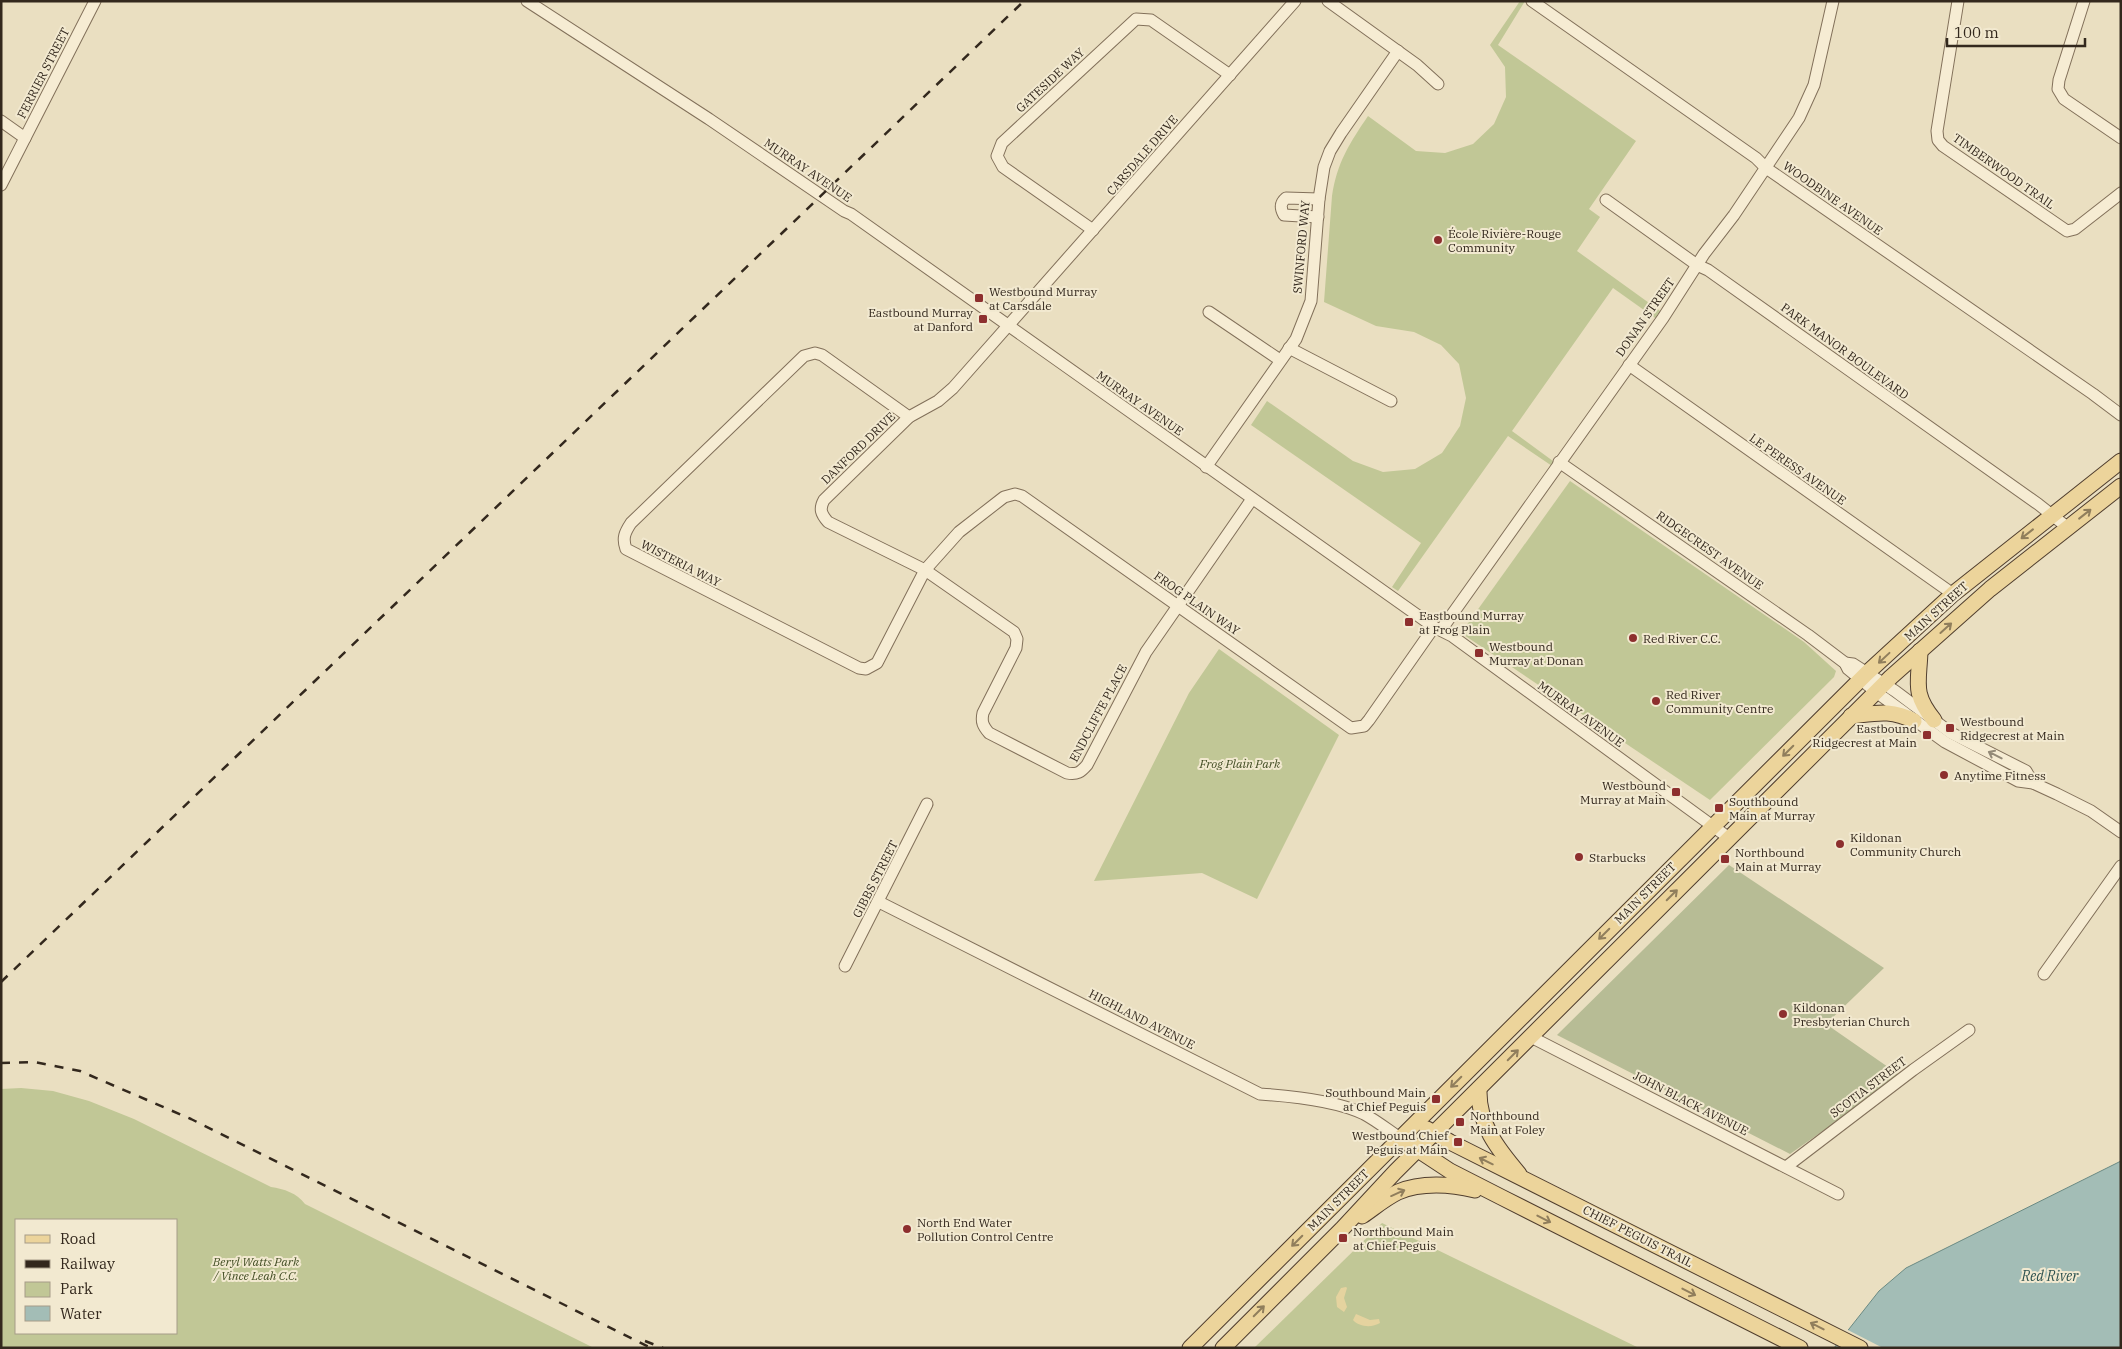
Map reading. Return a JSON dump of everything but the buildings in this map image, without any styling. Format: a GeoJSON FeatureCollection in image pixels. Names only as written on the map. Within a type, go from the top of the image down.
{"type":"FeatureCollection","features":[{"type":"Feature","properties":{"kind":"main road","name":"MAIN STREET"},"geometry":{"type":"LineString","coordinates":[[1190,1348],[1864,676],[1953,594],[2121,460]]}},
{"type":"Feature","properties":{"kind":"main road","name":"MAIN STREET"},"geometry":{"type":"LineString","coordinates":[[1223,1348],[1342,1229],[1374,1193],[1880,688],[1990,589],[2121,486]]}},
{"type":"Feature","properties":{"kind":"main road"},"geometry":{"type":"LineString","coordinates":[[1920,651],[1918,693],[1923,707],[1934,720]]}},
{"type":"Feature","properties":{"kind":"main road"},"geometry":{"type":"LineString","coordinates":[[1851,716],[1892,712],[1902,714],[1914,721]]}},
{"type":"Feature","properties":{"kind":"main road"},"geometry":{"type":"LineString","coordinates":[[1479,1089],[1479,1108],[1487,1130],[1500,1152],[1523,1179]]}},
{"type":"Feature","properties":{"kind":"main road","name":"CHIEF PEGUIS TRAIL"},"geometry":{"type":"LineString","coordinates":[[1416,1122],[1523,1179],[1860,1348]]}},
{"type":"Feature","properties":{"kind":"main road"},"geometry":{"type":"LineString","coordinates":[[1400,1138],[1450,1171],[1800,1348]]}},
{"type":"Feature","properties":{"kind":"main road"},"geometry":{"type":"LineString","coordinates":[[1342,1229],[1391,1196],[1417,1187],[1435,1185],[1460,1186],[1500,1197]]}},
{"type":"Feature","properties":{"kind":"street","name":"FERRIER STREET"},"geometry":{"type":"LineString","coordinates":[[1,185],[95,1]]}},
{"type":"Feature","properties":{"kind":"street","name":"MURRAY AVENUE"},"geometry":{"type":"LineString","coordinates":[[527,1],[709,119],[844,212],[851,214],[1206,467],[1437,628],[1452,636],[1729,838]]}},
{"type":"Feature","properties":{"kind":"street","name":"CARSDALE DRIVE"},"geometry":{"type":"LineString","coordinates":[[1009,327],[1295,1]]}},
{"type":"Feature","properties":{"kind":"street"},"geometry":{"type":"LineString","coordinates":[[1328,1],[1398,51],[1438,84]]}},
{"type":"Feature","properties":{"kind":"street","name":"WOODBINE AVENUE"},"geometry":{"type":"LineString","coordinates":[[1532,1],[1756,158],[1766,168],[2121,415]]}},
{"type":"Feature","properties":{"kind":"street","name":"DONAN STREET"},"geometry":{"type":"LineString","coordinates":[[1437,628],[1560,462],[1663,318],[1697,265],[1799,118],[1814,85],[1833,1]]}},
{"type":"Feature","properties":{"kind":"street","name":"TIMBERWOOD TRAIL"},"geometry":{"type":"LineString","coordinates":[[1958,1],[1937,131],[1938,140],[1951,151],[2067,230],[2075,229],[2121,193]]}},
{"type":"Feature","properties":{"kind":"street"},"geometry":{"type":"LineString","coordinates":[[2084,1],[2059,80],[2058,89],[2064,99],[2121,138]]}},
{"type":"Feature","properties":{"kind":"street","name":"GATESIDE WAY"},"geometry":{"type":"LineString","coordinates":[[1093,230],[1003,167],[997,156],[1002,143],[1136,19],[1151,20],[1230,75]]}},
{"type":"Feature","properties":{"kind":"street","name":"SWINFORD WAY"},"geometry":{"type":"LineString","coordinates":[[1206,467],[1289,348],[1306,317],[1311,301],[1319,199],[1324,167],[1330,150],[1398,51]]}},
{"type":"Feature","properties":{"kind":"street"},"geometry":{"type":"LineString","coordinates":[[1,121],[25,138]]}},
{"type":"Feature","properties":{"kind":"street"},"geometry":{"type":"LineString","coordinates":[[1318,217],[1284,215],[1281,206],[1282,201],[1286,198],[1319,199]]}},
{"type":"Feature","properties":{"kind":"street","name":"PARK MANOR BOULEVARD"},"geometry":{"type":"LineString","coordinates":[[1606,200],[1697,265],[1716,276],[2067,528]]}},
{"type":"Feature","properties":{"kind":"street"},"geometry":{"type":"LineString","coordinates":[[1209,312],[1280,360]]}},
{"type":"Feature","properties":{"kind":"street","name":"DANFORD DRIVE"},"geometry":{"type":"LineString","coordinates":[[925,570],[828,522],[822,514],[821,507],[824,500],[909,417],[938,401],[953,388],[1009,327]]}},
{"type":"Feature","properties":{"kind":"street"},"geometry":{"type":"LineString","coordinates":[[1289,348],[1391,401]]}},
{"type":"Feature","properties":{"kind":"street","name":"WISTERIA WAY"},"geometry":{"type":"LineString","coordinates":[[909,417],[822,354],[810,353],[804,356],[631,523],[625,533],[623,542],[626,549],[631,553],[859,668],[866,669],[877,663],[925,570]]}},
{"type":"Feature","properties":{"kind":"street","name":"LE PERESS AVENUE"},"geometry":{"type":"LineString","coordinates":[[1629,365],[1953,594]]}},
{"type":"Feature","properties":{"kind":"street","name":"RIDGECREST AVENUE"},"geometry":{"type":"LineString","coordinates":[[1560,462],[1845,663],[1853,664],[1864,676],[1880,688],[1951,732],[2026,771],[2033,783]]}},
{"type":"Feature","properties":{"kind":"street","name":"FROG PLAIN WAY"},"geometry":{"type":"LineString","coordinates":[[925,570],[959,532],[1004,497],[1015,494],[1022,496],[1351,728],[1364,726],[1437,628]]}},
{"type":"Feature","properties":{"kind":"street","name":"ENDCLIFFE PLACE"},"geometry":{"type":"LineString","coordinates":[[925,570],[1014,632],[1017,639],[1016,648],[982,713],[984,727],[989,734],[1073,774],[1081,772],[1087,765],[1146,652],[1252,499]]}},
{"type":"Feature","properties":{"kind":"street","name":"RIDGECREST AVENUE"},"geometry":{"type":"LineString","coordinates":[[1880,688],[1914,721],[1975,760],[2018,781],[2033,783],[2091,812],[2121,832]]}},
{"type":"Feature","properties":{"kind":"street","name":"GIBBS STREET"},"geometry":{"type":"LineString","coordinates":[[845,966],[927,804]]}},
{"type":"Feature","properties":{"kind":"street"},"geometry":{"type":"LineString","coordinates":[[2044,974],[2121,866]]}},
{"type":"Feature","properties":{"kind":"street","name":"HIGHLAND AVENUE"},"geometry":{"type":"LineString","coordinates":[[879,902],[1260,1094],[1292,1097],[1353,1110],[1372,1119],[1400,1138]]}},
{"type":"Feature","properties":{"kind":"street","name":"SCOTIA STREET"},"geometry":{"type":"LineString","coordinates":[[1786,1167],[1913,1070],[1969,1030]]}},
{"type":"Feature","properties":{"kind":"street","name":"JOHN BLACK AVENUE"},"geometry":{"type":"LineString","coordinates":[[1531,1037],[1838,1194]]}},
{"type":"Feature","properties":{"kind":"green space"},"geometry":{"type":"Polygon","coordinates":[[[1520,1],[1525,1],[1498,45],[1636,141],[1589,209],[1600,217],[1577,251],[1663,313],[1658,320],[1613,288],[1512,431],[1557,464],[1555,468],[1508,436],[1398,591],[1392,587],[1421,543],[1251,425],[1267,401],[1353,461],[1383,472],[1415,469],[1442,453],[1460,426],[1466,398],[1459,364],[1441,345],[1414,332],[1376,326],[1324,302],[1332,196],[1337,174],[1345,154],[1368,116],[1416,151],[1445,153],[1473,144],[1494,124],[1506,97],[1505,67],[1490,45],[1520,1]]]}},
{"type":"Feature","properties":{"kind":"green space","name":"Red River C.C."},"geometry":{"type":"Polygon","coordinates":[[[1570,481],[1804,642],[1836,671],[1834,677],[1710,800],[1461,633],[1570,481]]]}},
{"type":"Feature","properties":{"kind":"green space","name":"Frog Plain Park"},"geometry":{"type":"Polygon","coordinates":[[[1219,649],[1339,735],[1257,899],[1202,873],[1094,881],[1189,693],[1219,649]]]}},
{"type":"Feature","properties":{"kind":"green space"},"geometry":{"type":"Polygon","coordinates":[[[1729,865],[1884,968],[1826,1024],[1901,1076],[1790,1154],[1557,1035],[1729,865]]]}},
{"type":"Feature","properties":{"kind":"green space","name":"Beryl Watts Park / Vince Leah C.C."},"geometry":{"type":"Polygon","coordinates":[[[21,1088],[53,1091],[89,1101],[134,1119],[271,1187],[290,1192],[305,1204],[594,1348],[1,1348],[1,1089],[21,1088]]]}},
{"type":"Feature","properties":{"kind":"green space"},"geometry":{"type":"Polygon","coordinates":[[[1382,1223],[1639,1348],[1254,1348],[1382,1223]]]}},
{"type":"Feature","properties":{"kind":"sand"},"geometry":{"type":"Polygon","coordinates":[[[1346,1287],[1344,1298],[1347,1307],[1344,1312],[1337,1307],[1336,1297],[1341,1288],[1346,1287]]]}},
{"type":"Feature","properties":{"kind":"sand"},"geometry":{"type":"Polygon","coordinates":[[[1356,1314],[1370,1320],[1379,1319],[1380,1323],[1370,1326],[1359,1324],[1353,1320],[1356,1314]]]}},
{"type":"Feature","properties":{"kind":"water","name":"Red River"},"geometry":{"type":"Polygon","coordinates":[[[2121,1161],[2121,1348],[1834,1348],[1879,1291],[1906,1268],[2121,1161]]]}},
{"type":"Feature","properties":{"kind":"pier"},"geometry":{"type":"Polygon","coordinates":[[[1846,1329],[1883,1348],[1844,1348],[1834,1343],[1846,1329]]]}},
{"type":"Feature","properties":{"kind":"railway"},"geometry":{"type":"LineString","coordinates":[[1,982],[1024,1]]}},
{"type":"Feature","properties":{"kind":"railway"},"geometry":{"type":"LineString","coordinates":[[1,1063],[34,1062],[80,1071],[191,1119],[651,1348]]}},
{"type":"Feature","properties":{"kind":"railway"},"geometry":{"type":"LineString","coordinates":[[645,1341],[663,1348]]}},
{"type":"Feature","properties":{"kind":"place","name":"École Rivière-Rouge Community"},"geometry":{"type":"Point","coordinates":[1438,240]}},
{"type":"Feature","properties":{"kind":"place","name":"Westbound Murray at Carsdale"},"geometry":{"type":"Point","coordinates":[979,298]}},
{"type":"Feature","properties":{"kind":"place","name":"Eastbound Murray at Danford"},"geometry":{"type":"Point","coordinates":[983,319]}},
{"type":"Feature","properties":{"kind":"place","name":"Eastbound Murray at Frog Plain"},"geometry":{"type":"Point","coordinates":[1409,622]}},
{"type":"Feature","properties":{"kind":"place","name":"Red River C.C."},"geometry":{"type":"Point","coordinates":[1633,638]}},
{"type":"Feature","properties":{"kind":"place","name":"Westbound Murray at Donan"},"geometry":{"type":"Point","coordinates":[1479,653]}},
{"type":"Feature","properties":{"kind":"place","name":"Red River Community Centre"},"geometry":{"type":"Point","coordinates":[1656,701]}},
{"type":"Feature","properties":{"kind":"place","name":"Westbound Ridgecrest at Main"},"geometry":{"type":"Point","coordinates":[1950,728]}},
{"type":"Feature","properties":{"kind":"place","name":"Eastbound Ridgecrest at Main"},"geometry":{"type":"Point","coordinates":[1927,735]}},
{"type":"Feature","properties":{"kind":"place","name":"Anytime Fitness"},"geometry":{"type":"Point","coordinates":[1944,775]}},
{"type":"Feature","properties":{"kind":"place","name":"Westbound Murray at Main"},"geometry":{"type":"Point","coordinates":[1676,792]}},
{"type":"Feature","properties":{"kind":"place","name":"Southbound Main at Murray"},"geometry":{"type":"Point","coordinates":[1719,808]}},
{"type":"Feature","properties":{"kind":"place","name":"Kildonan Community Church"},"geometry":{"type":"Point","coordinates":[1840,844]}},
{"type":"Feature","properties":{"kind":"place","name":"Starbucks"},"geometry":{"type":"Point","coordinates":[1579,857]}},
{"type":"Feature","properties":{"kind":"place","name":"Northbound Main at Murray"},"geometry":{"type":"Point","coordinates":[1725,859]}},
{"type":"Feature","properties":{"kind":"place","name":"Kildonan Presbyterian Church"},"geometry":{"type":"Point","coordinates":[1783,1014]}},
{"type":"Feature","properties":{"kind":"place","name":"Southbound Main at Chief Peguis"},"geometry":{"type":"Point","coordinates":[1436,1099]}},
{"type":"Feature","properties":{"kind":"place","name":"Northbound Main at Foley"},"geometry":{"type":"Point","coordinates":[1460,1122]}},
{"type":"Feature","properties":{"kind":"place","name":"Westbound Chief Peguis at Main"},"geometry":{"type":"Point","coordinates":[1458,1142]}},
{"type":"Feature","properties":{"kind":"place","name":"North End Water Pollution Control Centre"},"geometry":{"type":"Point","coordinates":[907,1229]}},
{"type":"Feature","properties":{"kind":"place","name":"Northbound Main at Chief Peguis"},"geometry":{"type":"Point","coordinates":[1343,1238]}}]}
